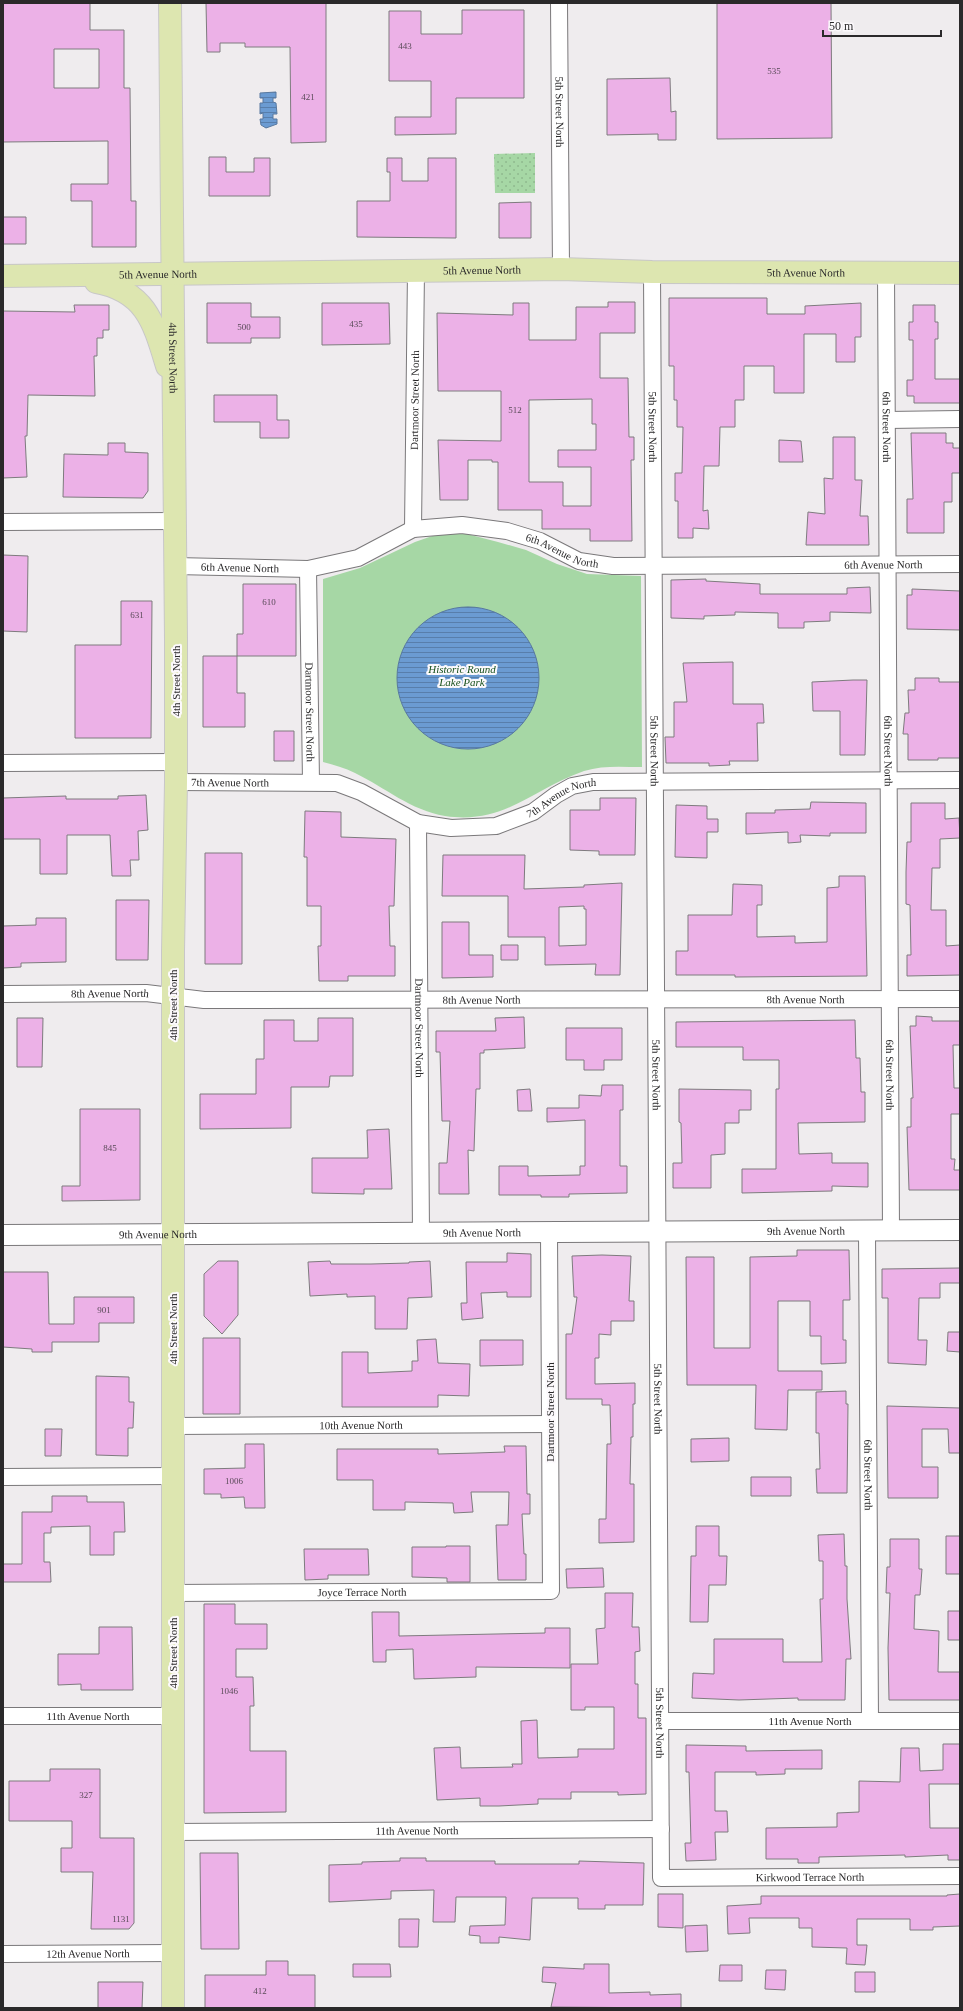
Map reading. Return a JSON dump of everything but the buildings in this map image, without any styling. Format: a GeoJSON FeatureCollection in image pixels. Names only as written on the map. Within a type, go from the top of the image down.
{"type":"FeatureCollection","features":[{"type":"Feature","properties":{"kind":"main road","name":"4th Street North"},"geometry":{"type":"LineString","coordinates":[[170,3],[176,772],[173,998],[173,2008]]}},
{"type":"Feature","properties":{"kind":"main road","name":"5th Avenue North"},"geometry":{"type":"LineString","coordinates":[[3,276],[561,269],[652,272],[886,271],[960,273]]}},
{"type":"Feature","properties":{"kind":"main road"},"geometry":{"type":"LineString","coordinates":[[67,276],[110,284],[126,292],[144,307],[155,330],[172,387]]}},
{"type":"Feature","properties":{"kind":"street","name":"5th Street North"},"geometry":{"type":"LineString","coordinates":[[559,3],[561,269]]}},
{"type":"Feature","properties":{"kind":"street","name":"Dartmoor Street North"},"geometry":{"type":"LineString","coordinates":[[413,529],[416,270]]}},
{"type":"Feature","properties":{"kind":"street","name":"6th Street North"},"geometry":{"type":"LineString","coordinates":[[886,271],[891,1231]]}},
{"type":"Feature","properties":{"kind":"street","name":"5th Street North"},"geometry":{"type":"LineString","coordinates":[[652,272],[661,1878]]}},
{"type":"Feature","properties":{"kind":"street"},"geometry":{"type":"LineString","coordinates":[[887,420],[960,419]]}},
{"type":"Feature","properties":{"kind":"street"},"geometry":{"type":"LineString","coordinates":[[3,522],[175,521]]}},
{"type":"Feature","properties":{"kind":"street","name":"6th Avenue North"},"geometry":{"type":"LineString","coordinates":[[175,566],[308,570],[358,558],[413,529],[462,525],[507,531],[540,541],[579,561],[614,566],[960,564]]}},
{"type":"Feature","properties":{"kind":"street","name":"Dartmoor Street North"},"geometry":{"type":"LineString","coordinates":[[308,570],[311,782]]}},
{"type":"Feature","properties":{"kind":"street","name":"7th Avenue North"},"geometry":{"type":"LineString","coordinates":[[3,763],[176,772],[336,783],[361,792],[418,823],[451,828],[496,826],[533,812],[556,795],[572,786],[593,782],[960,780]]}},
{"type":"Feature","properties":{"kind":"street","name":"Dartmoor Street North"},"geometry":{"type":"LineString","coordinates":[[418,823],[421,1233]]}},
{"type":"Feature","properties":{"kind":"street","name":"8th Avenue North"},"geometry":{"type":"LineString","coordinates":[[3,994],[146,993],[173,998],[204,1000],[960,999]]}},
{"type":"Feature","properties":{"kind":"street","name":"9th Avenue North"},"geometry":{"type":"LineString","coordinates":[[3,1235],[960,1230]]}},
{"type":"Feature","properties":{"kind":"street","name":"6th Street North"},"geometry":{"type":"LineString","coordinates":[[867,1231],[870,1720]]}},
{"type":"Feature","properties":{"kind":"street","name":"Dartmoor Street North"},"geometry":{"type":"LineString","coordinates":[[549,1232],[551,1591]]}},
{"type":"Feature","properties":{"kind":"street","name":"10th Avenue North"},"geometry":{"type":"LineString","coordinates":[[173,1426],[550,1424]]}},
{"type":"Feature","properties":{"kind":"street"},"geometry":{"type":"LineString","coordinates":[[3,1477],[173,1476]]}},
{"type":"Feature","properties":{"kind":"street","name":"Joyce Terrace North"},"geometry":{"type":"LineString","coordinates":[[173,1593],[551,1591]]}},
{"type":"Feature","properties":{"kind":"street","name":"11th Avenue North"},"geometry":{"type":"LineString","coordinates":[[3,1716],[173,1716]]}},
{"type":"Feature","properties":{"kind":"street","name":"11th Avenue North"},"geometry":{"type":"LineString","coordinates":[[660,1721],[960,1721]]}},
{"type":"Feature","properties":{"kind":"street","name":"11th Avenue North"},"geometry":{"type":"LineString","coordinates":[[173,1832],[661,1829]]}},
{"type":"Feature","properties":{"kind":"street","name":"Kirkwood Terrace North"},"geometry":{"type":"LineString","coordinates":[[661,1878],[960,1876]]}},
{"type":"Feature","properties":{"kind":"street","name":"12th Avenue North"},"geometry":{"type":"LineString","coordinates":[[3,1954],[173,1953]]}},
{"type":"Feature","properties":{"kind":"green space"},"geometry":{"type":"Polygon","coordinates":[[[535,153],[535,193],[495,193],[494,154],[535,153]]]}},
{"type":"Feature","properties":{"kind":"green space","name":"Historic Round Lake Park"},"geometry":{"type":"Polygon","coordinates":[[[438,534],[467,534],[498,542],[526,550],[557,564],[587,574],[641,576],[642,767],[605,767],[591,769],[566,778],[518,804],[485,815],[466,817],[445,816],[421,809],[398,798],[355,773],[323,762],[323,579],[360,568],[415,542],[438,534]]]}},
{"type":"Feature","properties":{"kind":"water"},"geometry":{"type":"Polygon","coordinates":[[[276,92],[276,98],[273,98],[273,102],[276,103],[277,114],[273,114],[273,119],[277,119],[277,124],[266,128],[261,125],[260,119],[263,119],[263,113],[260,114],[260,103],[263,103],[263,98],[260,98],[260,93],[276,92]]]}},
{"type":"Feature","properties":{"kind":"water"},"geometry":{"type":"Polygon","coordinates":[[[461,607],[475,607],[489,610],[501,615],[513,623],[523,633],[534,651],[538,664],[538,692],[534,705],[523,723],[513,733],[501,741],[489,746],[475,749],[461,749],[447,746],[435,741],[423,733],[413,723],[405,711],[400,699],[397,685],[397,671],[400,657],[405,645],[413,633],[423,623],[435,615],[447,610],[461,607]]]}}]}
